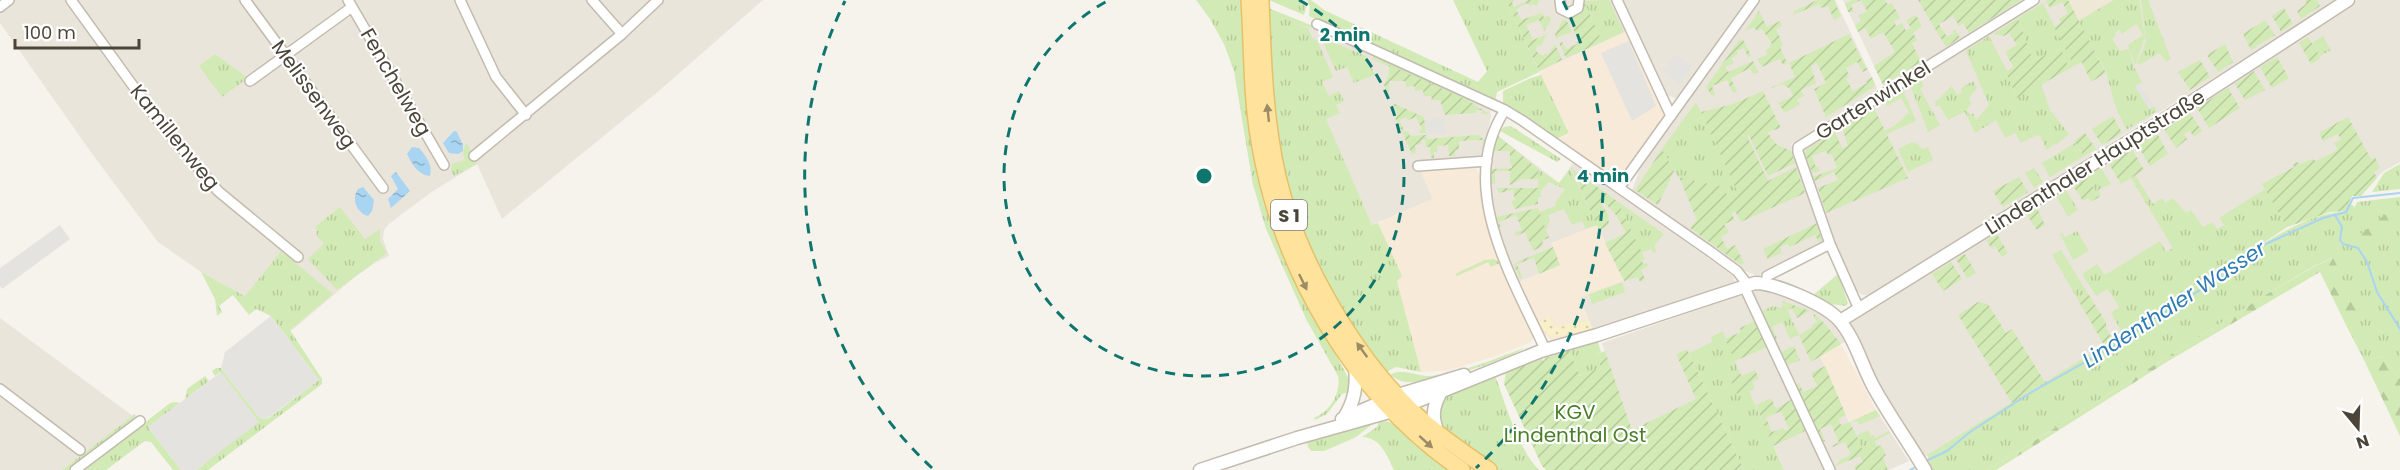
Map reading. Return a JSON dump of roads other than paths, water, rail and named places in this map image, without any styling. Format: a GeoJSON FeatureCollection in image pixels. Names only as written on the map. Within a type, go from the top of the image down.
{"type":"FeatureCollection","features":[{"type":"Feature","properties":{"kind":"main road","name":"S 1"},"geometry":{"type":"LineString","coordinates":[[1257,2],[1259,140],[1273,204],[1292,259],[1325,322],[1355,365],[1396,403],[1444,458],[1462,470]]}},
{"type":"Feature","properties":{"kind":"main road","name":"S 1"},"geometry":{"type":"LineString","coordinates":[[1257,2],[1271,138],[1278,178],[1296,235],[1315,277],[1396,403],[1489,470]]}},
{"type":"Feature","properties":{"kind":"street"},"geometry":{"type":"LineString","coordinates":[[0,7],[9,0]]}},
{"type":"Feature","properties":{"kind":"street","name":"Kamillenweg"},"geometry":{"type":"LineString","coordinates":[[71,0],[218,191],[298,256]]}},
{"type":"Feature","properties":{"kind":"street","name":"Melissenweg"},"geometry":{"type":"LineString","coordinates":[[245,0],[383,188]]}},
{"type":"Feature","properties":{"kind":"street"},"geometry":{"type":"LineString","coordinates":[[460,0],[496,77],[526,115]]}},
{"type":"Feature","properties":{"kind":"street"},"geometry":{"type":"LineString","coordinates":[[592,0],[622,34]]}},
{"type":"Feature","properties":{"kind":"street"},"geometry":{"type":"LineString","coordinates":[[474,156],[622,34],[657,0]]}},
{"type":"Feature","properties":{"kind":"street"},"geometry":{"type":"LineString","coordinates":[[1560,0],[1561,9],[1569,14],[1578,8],[1579,0]]}},
{"type":"Feature","properties":{"kind":"street"},"geometry":{"type":"LineString","coordinates":[[1617,0],[1671,116]]}},
{"type":"Feature","properties":{"kind":"street"},"geometry":{"type":"LineString","coordinates":[[1619,188],[1754,0]]}},
{"type":"Feature","properties":{"kind":"street","name":"Gartenwinkel"},"geometry":{"type":"LineString","coordinates":[[1859,309],[1830,244],[1798,152],[1800,145],[2034,0]]}},
{"type":"Feature","properties":{"kind":"street","name":"Lindenthaler Hauptstraße"},"geometry":{"type":"LineString","coordinates":[[1840,321],[2130,141],[2348,0]]}},
{"type":"Feature","properties":{"kind":"street"},"geometry":{"type":"LineString","coordinates":[[250,81],[350,4]]}},
{"type":"Feature","properties":{"kind":"street","name":"Fenchelweg"},"geometry":{"type":"LineString","coordinates":[[350,4],[444,165]]}},
{"type":"Feature","properties":{"kind":"street"},"geometry":{"type":"LineString","coordinates":[[1317,24],[1505,110],[1737,271],[1746,285],[1830,470]]}},
{"type":"Feature","properties":{"kind":"street"},"geometry":{"type":"LineString","coordinates":[[1505,110],[1492,133],[1487,161],[1487,203],[1494,234],[1540,351]]}},
{"type":"Feature","properties":{"kind":"street"},"geometry":{"type":"LineString","coordinates":[[1418,166],[1487,161]]}},
{"type":"Feature","properties":{"kind":"street"},"geometry":{"type":"LineString","coordinates":[[1767,276],[1830,244]]}},
{"type":"Feature","properties":{"kind":"street"},"geometry":{"type":"LineString","coordinates":[[1200,470],[1396,403],[1516,357],[1597,335],[1746,285],[1763,283],[1780,288],[1825,309],[1840,321],[1875,389],[1922,466]]}},
{"type":"Feature","properties":{"kind":"street"},"geometry":{"type":"LineString","coordinates":[[1297,438],[1344,418],[1442,392],[1540,351]]}},
{"type":"Feature","properties":{"kind":"street"},"geometry":{"type":"LineString","coordinates":[[1344,418],[1356,393],[1355,365]]}},
{"type":"Feature","properties":{"kind":"street"},"geometry":{"type":"LineString","coordinates":[[0,389],[80,450]]}},
{"type":"Feature","properties":{"kind":"street"},"geometry":{"type":"LineString","coordinates":[[1438,434],[1433,408],[1442,392]]}},
{"type":"Feature","properties":{"kind":"street"},"geometry":{"type":"LineString","coordinates":[[75,470],[140,420]]}},
{"type":"Feature","properties":{"kind":"water"},"geometry":{"type":"Polygon","coordinates":[[[454,131],[457,132],[463,145],[463,151],[458,154],[449,153],[443,143],[454,131]]]}},
{"type":"Feature","properties":{"kind":"water"},"geometry":{"type":"Polygon","coordinates":[[[412,147],[419,148],[426,157],[431,168],[430,176],[419,171],[411,162],[407,154],[412,147]]]}},
{"type":"Feature","properties":{"kind":"water"},"geometry":{"type":"Polygon","coordinates":[[[396,172],[410,191],[391,208],[388,199],[398,189],[391,176],[396,172]]]}},
{"type":"Feature","properties":{"kind":"water"},"geometry":{"type":"Polygon","coordinates":[[[363,187],[374,200],[372,211],[368,216],[358,209],[355,201],[358,189],[363,187]]]}},
{"type":"Feature","properties":{"kind":"waterway","name":"Lindenthaler Wasser"},"geometry":{"type":"LineString","coordinates":[[1926,461],[1947,451],[1970,432],[2030,393],[2135,334],[2141,327],[2221,277],[2259,247],[2323,218],[2346,212],[2353,198],[2400,193]]}},
{"type":"Feature","properties":{"kind":"waterway"},"geometry":{"type":"LineString","coordinates":[[2335,215],[2342,227],[2340,240],[2343,244],[2358,248],[2367,262],[2377,292],[2400,329]]}},
{"type":"Feature","properties":{"kind":"waterway","name":"Lindenthaler Wasser"},"geometry":{"type":"LineString","coordinates":[[1910,470],[1914,468]]}},
{"type":"Feature","properties":{"kind":"park label","name":"KGV Lindenthal Ost"},"geometry":{"type":"Point","coordinates":[1575,424]}}]}
